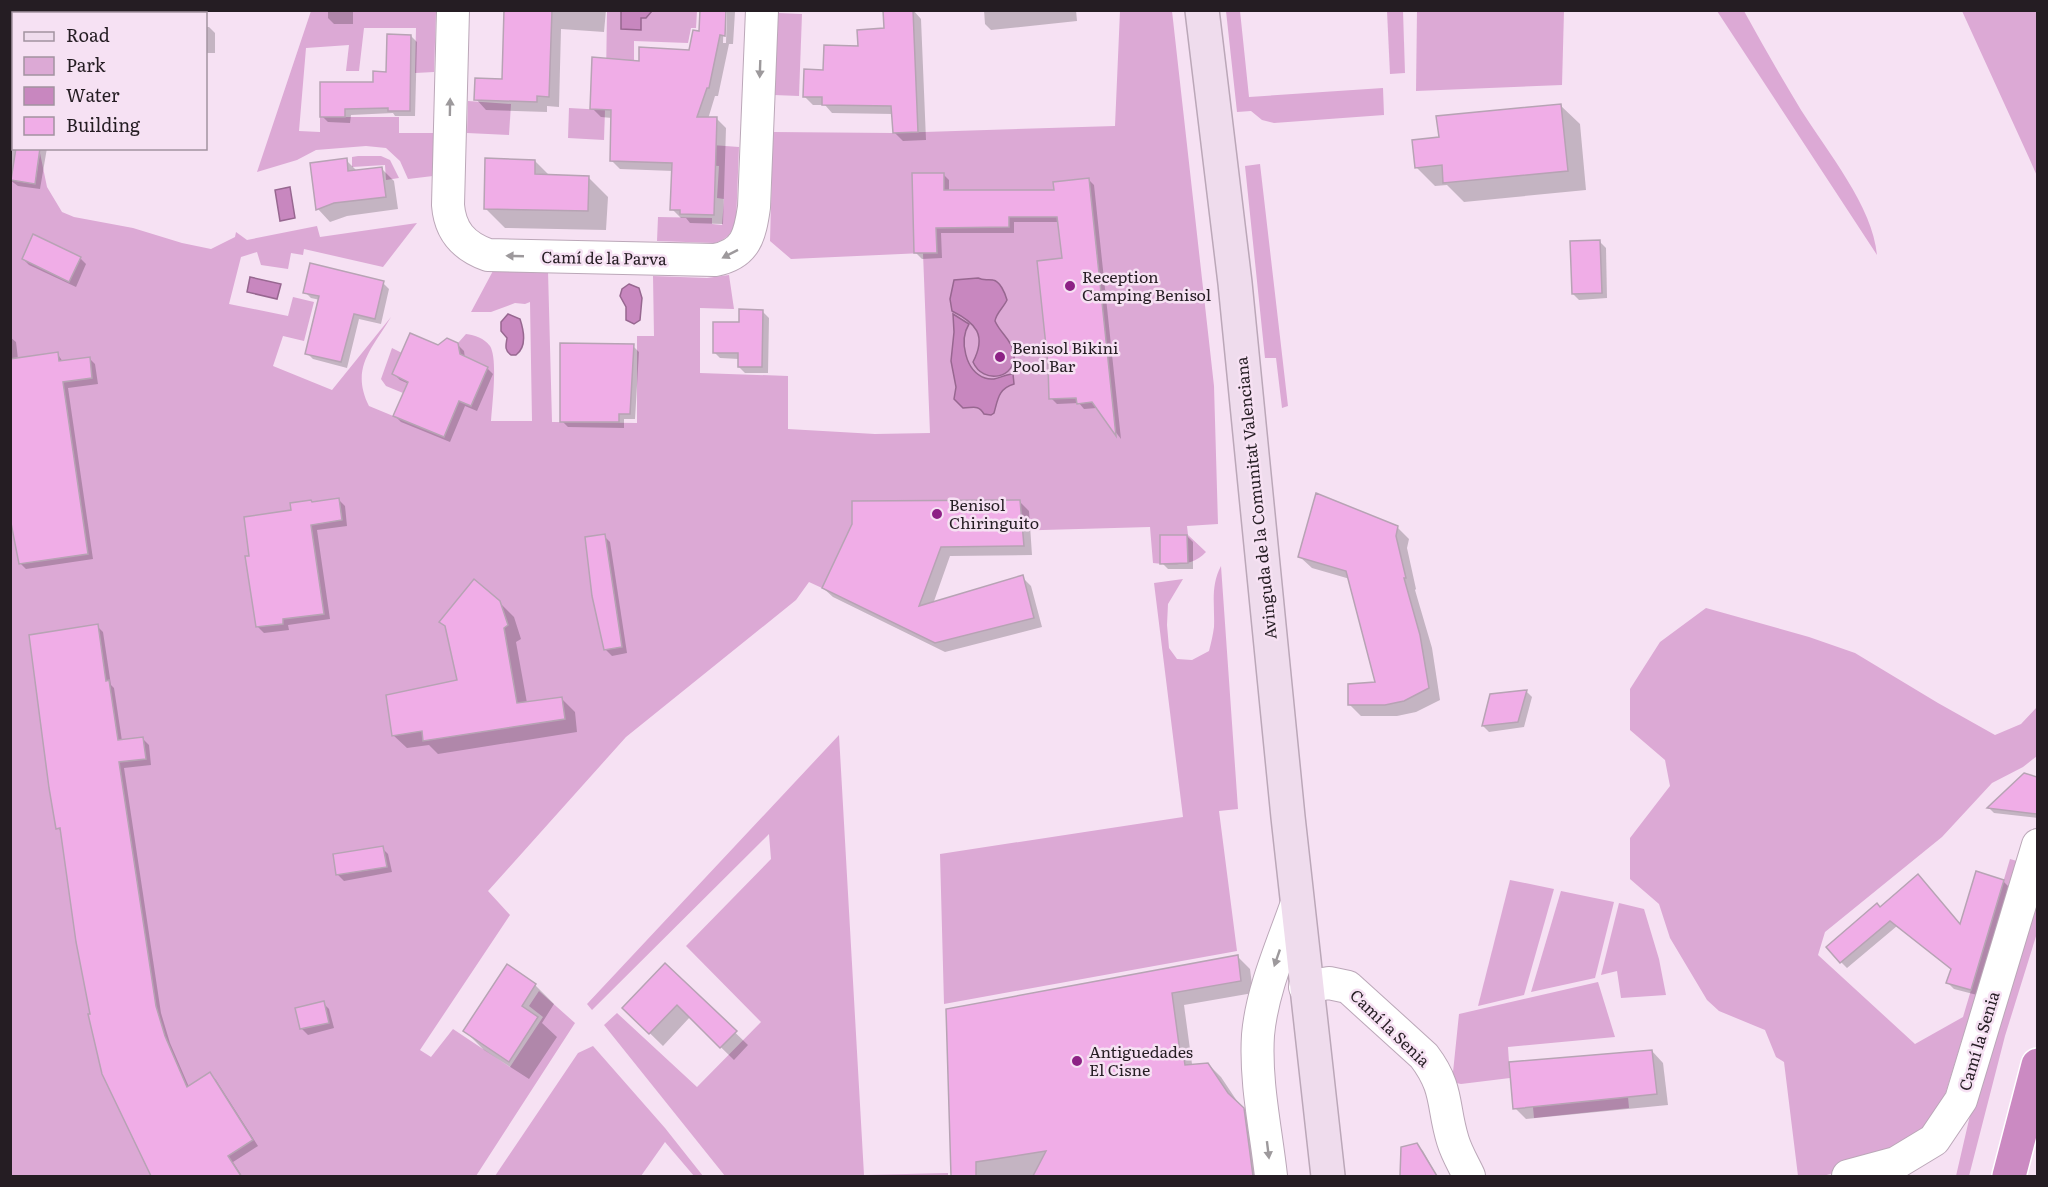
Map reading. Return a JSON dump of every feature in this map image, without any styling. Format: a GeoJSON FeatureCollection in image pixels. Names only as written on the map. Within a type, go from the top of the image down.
{"type":"FeatureCollection","features":[{"type":"Feature","properties":{"kind":"highway"},"geometry":{"type":"LineString","coordinates":[[1993,1176],[2033,1078]]}},
{"type":"Feature","properties":{"kind":"highway"},"geometry":{"type":"LineString","coordinates":[[2009,1176],[2033,1078]]}},
{"type":"Feature","properties":{"kind":"main road","name":"Avinguda de la Comunitat Valenciana"},"geometry":{"type":"LineString","coordinates":[[1202,10],[1234,283],[1305,987],[1328,1176]]}},
{"type":"Feature","properties":{"kind":"street","name":"Camí de la Parva"},"geometry":{"type":"LineString","coordinates":[[453,10],[448,205],[449,221],[465,243],[488,255],[715,260],[728,258],[740,249],[751,228],[754,207],[762,10]]}},
{"type":"Feature","properties":{"kind":"street","name":"Camí la Senia"},"geometry":{"type":"LineString","coordinates":[[1848,1176],[1896,1163],[1934,1140],[1961,1100],[2037,845]]}},
{"type":"Feature","properties":{"kind":"street"},"geometry":{"type":"LineString","coordinates":[[1271,1176],[1259,1076],[1258,1035],[1269,982],[1296,903]]}},
{"type":"Feature","properties":{"kind":"street","name":"Camí la Senia"},"geometry":{"type":"LineString","coordinates":[[1305,987],[1329,983],[1348,987],[1424,1056],[1434,1069],[1442,1086],[1452,1140],[1469,1176]]}},
{"type":"Feature","properties":{"kind":"green space"},"geometry":{"type":"Polygon","coordinates":[[[311,11],[436,11],[434,72],[415,73],[416,28],[364,28],[359,71],[346,71],[349,45],[306,48],[299,131],[320,132],[320,117],[399,117],[399,133],[433,133],[433,176],[408,179],[400,161],[386,148],[366,146],[316,150],[297,160],[257,172],[311,11]]]}},
{"type":"Feature","properties":{"kind":"green space"},"geometry":{"type":"Polygon","coordinates":[[[607,11],[697,11],[696,28],[691,28],[688,43],[634,41],[634,79],[606,79],[607,11]]]}},
{"type":"Feature","properties":{"kind":"green space"},"geometry":{"type":"Polygon","coordinates":[[[1120,11],[1172,11],[1214,386],[1218,524],[1187,526],[1188,535],[1206,552],[1188,563],[1153,563],[1150,527],[971,532],[970,547],[939,539],[847,534],[822,588],[809,582],[796,600],[626,737],[488,891],[510,915],[420,1050],[431,1057],[453,1029],[510,1067],[543,1017],[529,1006],[539,991],[575,1023],[476,1176],[11,1176],[10,180],[35,184],[40,153],[47,187],[62,212],[74,217],[133,228],[211,249],[235,237],[236,232],[247,240],[317,226],[320,237],[417,223],[383,267],[304,249],[303,255],[291,253],[288,269],[261,265],[257,252],[241,257],[229,304],[288,316],[293,297],[314,302],[304,341],[283,336],[273,366],[332,390],[391,317],[371,349],[363,370],[364,393],[369,406],[444,437],[459,401],[471,406],[488,367],[460,356],[458,343],[466,334],[485,341],[492,352],[494,382],[491,421],[532,421],[530,302],[515,303],[491,312],[471,312],[494,269],[548,271],[552,422],[637,423],[637,336],[654,336],[653,276],[707,278],[729,275],[734,309],[700,308],[700,373],[788,376],[788,429],[875,434],[930,433],[923,253],[791,259],[770,241],[773,132],[893,133],[1115,126],[1120,11]]]}},
{"type":"Feature","properties":{"kind":"green space"},"geometry":{"type":"Polygon","coordinates":[[[1226,11],[1240,11],[1249,97],[1383,88],[1384,115],[1274,123],[1262,120],[1251,111],[1237,112],[1226,11]]]}},
{"type":"Feature","properties":{"kind":"green space"},"geometry":{"type":"Polygon","coordinates":[[[1387,11],[1403,11],[1405,73],[1390,74],[1387,11]]]}},
{"type":"Feature","properties":{"kind":"green space"},"geometry":{"type":"Polygon","coordinates":[[[1417,11],[1564,11],[1562,85],[1416,91],[1417,11]]]}},
{"type":"Feature","properties":{"kind":"green space"},"geometry":{"type":"Polygon","coordinates":[[[1717,11],[1744,11],[1801,110],[1858,199],[1874,237],[1877,255],[1717,11]]]}},
{"type":"Feature","properties":{"kind":"green space"},"geometry":{"type":"Polygon","coordinates":[[[1962,11],[2037,11],[2037,176],[2030,160],[1962,11]]]}},
{"type":"Feature","properties":{"kind":"green space"},"geometry":{"type":"Polygon","coordinates":[[[778,13],[802,14],[799,96],[774,95],[778,13]]]}},
{"type":"Feature","properties":{"kind":"green space"},"geometry":{"type":"Polygon","coordinates":[[[468,101],[511,104],[509,135],[467,133],[468,101]]]}},
{"type":"Feature","properties":{"kind":"green space"},"geometry":{"type":"Polygon","coordinates":[[[569,108],[605,110],[604,140],[568,138],[569,108]]]}},
{"type":"Feature","properties":{"kind":"green space"},"geometry":{"type":"Polygon","coordinates":[[[657,141],[739,147],[736,223],[726,238],[715,243],[657,241],[658,217],[712,218],[712,224],[722,225],[724,199],[717,198],[719,166],[655,161],[657,141]]]}},
{"type":"Feature","properties":{"kind":"green space"},"geometry":{"type":"Polygon","coordinates":[[[381,156],[390,160],[399,178],[386,180],[385,165],[352,167],[352,157],[381,156]]]}},
{"type":"Feature","properties":{"kind":"green space"},"geometry":{"type":"Polygon","coordinates":[[[1260,164],[1288,406],[1282,408],[1276,358],[1265,358],[1245,166],[1260,164]]]}},
{"type":"Feature","properties":{"kind":"green space"},"geometry":{"type":"Polygon","coordinates":[[[392,348],[402,353],[392,374],[408,382],[403,393],[386,386],[381,379],[392,348]]]}},
{"type":"Feature","properties":{"kind":"green space"},"geometry":{"type":"Polygon","coordinates":[[[1221,566],[1238,809],[1219,811],[1237,951],[944,1004],[940,854],[1183,817],[1154,583],[1183,579],[1168,604],[1169,648],[1177,659],[1192,660],[1209,651],[1214,627],[1215,581],[1221,566]]]}},
{"type":"Feature","properties":{"kind":"green space"},"geometry":{"type":"Polygon","coordinates":[[[1706,608],[1809,637],[1855,653],[1995,735],[2021,724],[2037,707],[2037,756],[2023,767],[1992,783],[1942,837],[1825,932],[1818,955],[1915,1044],[1963,1017],[2010,859],[2017,861],[1937,1121],[1925,1135],[1855,1167],[1823,1176],[1798,1176],[1784,1062],[1776,1057],[1765,1030],[1719,1011],[1707,1000],[1670,938],[1659,904],[1630,879],[1630,838],[1670,786],[1665,760],[1630,730],[1630,689],[1660,642],[1706,608]]]}},
{"type":"Feature","properties":{"kind":"green space"},"geometry":{"type":"Polygon","coordinates":[[[839,735],[864,1175],[948,1173],[948,1176],[725,1176],[604,1025],[617,1013],[697,1087],[761,1022],[686,946],[771,859],[769,834],[592,1010],[587,1004],[839,735]]]}},
{"type":"Feature","properties":{"kind":"green space"},"geometry":{"type":"Polygon","coordinates":[[[2037,875],[2037,933],[2005,1036],[1969,1176],[1956,1176],[1986,1046],[2037,875]]]}},
{"type":"Feature","properties":{"kind":"green space"},"geometry":{"type":"Polygon","coordinates":[[[1510,880],[1554,889],[1524,995],[1478,1006],[1510,880]]]}},
{"type":"Feature","properties":{"kind":"green space"},"geometry":{"type":"Polygon","coordinates":[[[1561,891],[1614,902],[1595,978],[1531,992],[1561,891]]]}},
{"type":"Feature","properties":{"kind":"green space"},"geometry":{"type":"Polygon","coordinates":[[[1619,903],[1644,909],[1659,959],[1666,995],[1621,998],[1617,971],[1601,975],[1619,903]]]}},
{"type":"Feature","properties":{"kind":"green space"},"geometry":{"type":"Polygon","coordinates":[[[1598,982],[1615,1037],[1508,1047],[1510,1078],[1461,1084],[1452,1082],[1459,1014],[1598,982]]]}},
{"type":"Feature","properties":{"kind":"green space"},"geometry":{"type":"Polygon","coordinates":[[[593,1046],[665,1128],[703,1176],[694,1176],[665,1142],[641,1176],[495,1176],[578,1053],[593,1046]]]}},
{"type":"Feature","properties":{"kind":"green space"},"geometry":{"type":"Polygon","coordinates":[[[1628,1097],[1629,1108],[1534,1118],[1533,1107],[1628,1097]]]}},
{"type":"Feature","properties":{"kind":"water"},"geometry":{"type":"Polygon","coordinates":[[[621,11],[652,11],[646,18],[641,18],[641,30],[621,29],[621,11]]]}},
{"type":"Feature","properties":{"kind":"water"},"geometry":{"type":"Polygon","coordinates":[[[290,187],[295,218],[280,221],[275,190],[290,187]]]}},
{"type":"Feature","properties":{"kind":"water"},"geometry":{"type":"Polygon","coordinates":[[[250,277],[281,284],[277,299],[247,292],[250,277]]]}},
{"type":"Feature","properties":{"kind":"water"},"geometry":{"type":"Polygon","coordinates":[[[978,278],[998,283],[1007,300],[995,321],[1013,348],[1014,362],[1010,369],[998,376],[984,374],[973,362],[979,344],[977,331],[967,320],[952,311],[950,299],[954,280],[978,278]]]}},
{"type":"Feature","properties":{"kind":"water"},"geometry":{"type":"Polygon","coordinates":[[[629,284],[639,288],[642,298],[640,320],[634,324],[626,320],[626,307],[620,296],[622,289],[629,284]]]}},
{"type":"Feature","properties":{"kind":"water"},"geometry":{"type":"Polygon","coordinates":[[[508,314],[520,319],[523,329],[522,348],[516,355],[511,355],[507,351],[507,338],[501,331],[501,322],[508,314]]]}},
{"type":"Feature","properties":{"kind":"water"},"geometry":{"type":"Polygon","coordinates":[[[953,314],[969,324],[964,346],[969,362],[978,374],[989,379],[1013,374],[1014,384],[1002,392],[994,413],[991,415],[984,414],[977,408],[963,408],[954,399],[956,387],[951,361],[953,314]]]}},
{"type":"Feature","properties":{"kind":"building"},"geometry":{"type":"Polygon","coordinates":[[[504,10],[552,10],[549,97],[537,96],[537,102],[474,100],[475,78],[502,79],[504,10]]]}},
{"type":"Feature","properties":{"kind":"building"},"geometry":{"type":"Polygon","coordinates":[[[700,10],[726,10],[725,36],[720,35],[709,88],[707,88],[697,117],[717,117],[714,215],[680,214],[680,210],[670,210],[672,163],[610,161],[611,110],[590,109],[592,57],[639,61],[639,47],[689,50],[693,30],[699,31],[700,10]]]}},
{"type":"Feature","properties":{"kind":"building"},"geometry":{"type":"Polygon","coordinates":[[[883,10],[913,10],[918,132],[893,133],[891,106],[822,105],[822,97],[803,97],[804,69],[823,70],[824,45],[858,46],[857,30],[884,28],[883,10]]]}},
{"type":"Feature","properties":{"kind":"building"},"geometry":{"type":"Polygon","coordinates":[[[387,34],[411,35],[410,111],[388,111],[388,108],[345,109],[345,117],[320,117],[320,82],[373,82],[373,71],[386,72],[387,34]]]}},
{"type":"Feature","properties":{"kind":"building"},"geometry":{"type":"Polygon","coordinates":[[[1561,104],[1568,171],[1443,183],[1442,165],[1415,168],[1412,140],[1439,137],[1436,116],[1561,104]]]}},
{"type":"Feature","properties":{"kind":"building"},"geometry":{"type":"Polygon","coordinates":[[[16,150],[40,150],[35,184],[11,180],[16,150]]]}},
{"type":"Feature","properties":{"kind":"building"},"geometry":{"type":"Polygon","coordinates":[[[347,158],[348,171],[382,167],[386,197],[334,203],[316,210],[310,163],[347,158]]]}},
{"type":"Feature","properties":{"kind":"building"},"geometry":{"type":"Polygon","coordinates":[[[485,158],[535,160],[535,174],[589,176],[588,211],[484,209],[485,158]]]}},
{"type":"Feature","properties":{"kind":"building","name":"Reception Camping Benisol"},"geometry":{"type":"Polygon","coordinates":[[[912,173],[944,173],[944,190],[1054,190],[1053,182],[1089,178],[1116,436],[1092,402],[1077,404],[1076,398],[1049,399],[1048,365],[1037,261],[1062,258],[1057,217],[1009,217],[1009,227],[936,228],[937,253],[914,253],[912,173]]]}},
{"type":"Feature","properties":{"kind":"building"},"geometry":{"type":"Polygon","coordinates":[[[33,234],[81,257],[69,282],[22,259],[33,234]]]}},
{"type":"Feature","properties":{"kind":"building"},"geometry":{"type":"Polygon","coordinates":[[[1600,240],[1602,293],[1572,294],[1570,241],[1600,240]]]}},
{"type":"Feature","properties":{"kind":"building"},"geometry":{"type":"Polygon","coordinates":[[[310,263],[384,281],[375,319],[354,314],[341,362],[305,354],[319,296],[303,293],[310,263]]]}},
{"type":"Feature","properties":{"kind":"building"},"geometry":{"type":"Polygon","coordinates":[[[739,309],[763,310],[762,367],[738,367],[738,353],[713,353],[713,322],[739,322],[739,309]]]}},
{"type":"Feature","properties":{"kind":"building"},"geometry":{"type":"Polygon","coordinates":[[[410,333],[438,345],[447,338],[458,343],[460,354],[488,367],[471,406],[459,401],[444,437],[393,416],[408,382],[392,374],[410,333]]]}},
{"type":"Feature","properties":{"kind":"building"},"geometry":{"type":"Polygon","coordinates":[[[560,343],[634,344],[630,414],[619,414],[619,422],[560,422],[560,343]]]}},
{"type":"Feature","properties":{"kind":"building"},"geometry":{"type":"Polygon","coordinates":[[[58,352],[59,361],[90,357],[92,378],[63,382],[88,554],[19,564],[10,518],[10,359],[58,352]]]}},
{"type":"Feature","properties":{"kind":"building"},"geometry":{"type":"Polygon","coordinates":[[[1316,493],[1398,526],[1396,536],[1406,578],[1404,578],[1420,635],[1429,688],[1404,701],[1385,705],[1348,705],[1348,684],[1375,682],[1346,571],[1298,557],[1316,493]]]}},
{"type":"Feature","properties":{"kind":"building"},"geometry":{"type":"Polygon","coordinates":[[[339,498],[342,520],[311,525],[324,614],[283,619],[283,624],[256,627],[245,556],[249,556],[244,517],[291,510],[290,503],[339,498]]]}},
{"type":"Feature","properties":{"kind":"building"},"geometry":{"type":"Polygon","coordinates":[[[1020,500],[1024,546],[941,547],[919,606],[1023,575],[1034,618],[935,643],[822,588],[852,524],[852,501],[1020,500]]]}},
{"type":"Feature","properties":{"kind":"building"},"geometry":{"type":"Polygon","coordinates":[[[605,534],[622,647],[604,650],[592,596],[585,537],[605,534]]]}},
{"type":"Feature","properties":{"kind":"building"},"geometry":{"type":"Polygon","coordinates":[[[1160,535],[1187,535],[1188,563],[1160,564],[1160,535]]]}},
{"type":"Feature","properties":{"kind":"building"},"geometry":{"type":"Polygon","coordinates":[[[474,579],[500,601],[508,625],[504,628],[517,703],[562,697],[565,719],[423,741],[422,731],[392,736],[386,695],[457,680],[445,626],[439,622],[474,579]]]}},
{"type":"Feature","properties":{"kind":"building"},"geometry":{"type":"Polygon","coordinates":[[[98,624],[106,681],[109,680],[118,740],[143,737],[146,759],[119,762],[156,1006],[165,1036],[187,1087],[210,1072],[253,1140],[228,1156],[241,1176],[151,1176],[102,1074],[88,1014],[90,1014],[76,942],[60,828],[56,829],[49,788],[29,635],[98,624]]]}},
{"type":"Feature","properties":{"kind":"building"},"geometry":{"type":"Polygon","coordinates":[[[1527,690],[1518,722],[1482,726],[1490,694],[1527,690]]]}},
{"type":"Feature","properties":{"kind":"building"},"geometry":{"type":"Polygon","coordinates":[[[2024,773],[2037,777],[2037,814],[1987,808],[2024,773]]]}},
{"type":"Feature","properties":{"kind":"building"},"geometry":{"type":"Polygon","coordinates":[[[383,846],[387,867],[336,875],[333,854],[383,846]]]}},
{"type":"Feature","properties":{"kind":"building"},"geometry":{"type":"Polygon","coordinates":[[[1976,871],[2004,880],[1971,990],[1946,983],[1951,969],[1890,921],[1840,963],[1826,947],[1877,903],[1880,907],[1918,874],[1960,924],[1976,871]]]}},
{"type":"Feature","properties":{"kind":"building","name":"Antiguedades El Cisne"},"geometry":{"type":"Polygon","coordinates":[[[1238,955],[1241,981],[1172,993],[1180,1052],[1183,1052],[1185,1065],[1208,1063],[1228,1093],[1244,1108],[1253,1176],[1033,1176],[1046,1151],[976,1162],[976,1176],[951,1176],[946,1009],[1238,955]]]}},
{"type":"Feature","properties":{"kind":"building"},"geometry":{"type":"Polygon","coordinates":[[[665,963],[737,1031],[720,1048],[677,1005],[649,1034],[622,1008],[665,963]]]}},
{"type":"Feature","properties":{"kind":"building"},"geometry":{"type":"Polygon","coordinates":[[[507,964],[536,984],[522,1006],[538,1017],[509,1062],[463,1031],[507,964]]]}},
{"type":"Feature","properties":{"kind":"building"},"geometry":{"type":"Polygon","coordinates":[[[324,1001],[329,1023],[300,1029],[295,1008],[324,1001]]]}},
{"type":"Feature","properties":{"kind":"building"},"geometry":{"type":"Polygon","coordinates":[[[1652,1050],[1657,1094],[1513,1109],[1509,1062],[1652,1050]]]}},
{"type":"Feature","properties":{"kind":"building"},"geometry":{"type":"Polygon","coordinates":[[[1417,1143],[1437,1176],[1400,1176],[1401,1147],[1417,1143]]]}},
{"type":"Feature","properties":{"kind":"place","name":"Reception Camping Benisol"},"geometry":{"type":"Point","coordinates":[1070,286]}},
{"type":"Feature","properties":{"kind":"place","name":"Benisol Bikini Pool Bar"},"geometry":{"type":"Point","coordinates":[1000,357]}},
{"type":"Feature","properties":{"kind":"place","name":"Benisol Chiringuito"},"geometry":{"type":"Point","coordinates":[937,514]}},
{"type":"Feature","properties":{"kind":"place","name":"Antiguedades El Cisne"},"geometry":{"type":"Point","coordinates":[1077,1061]}}]}
